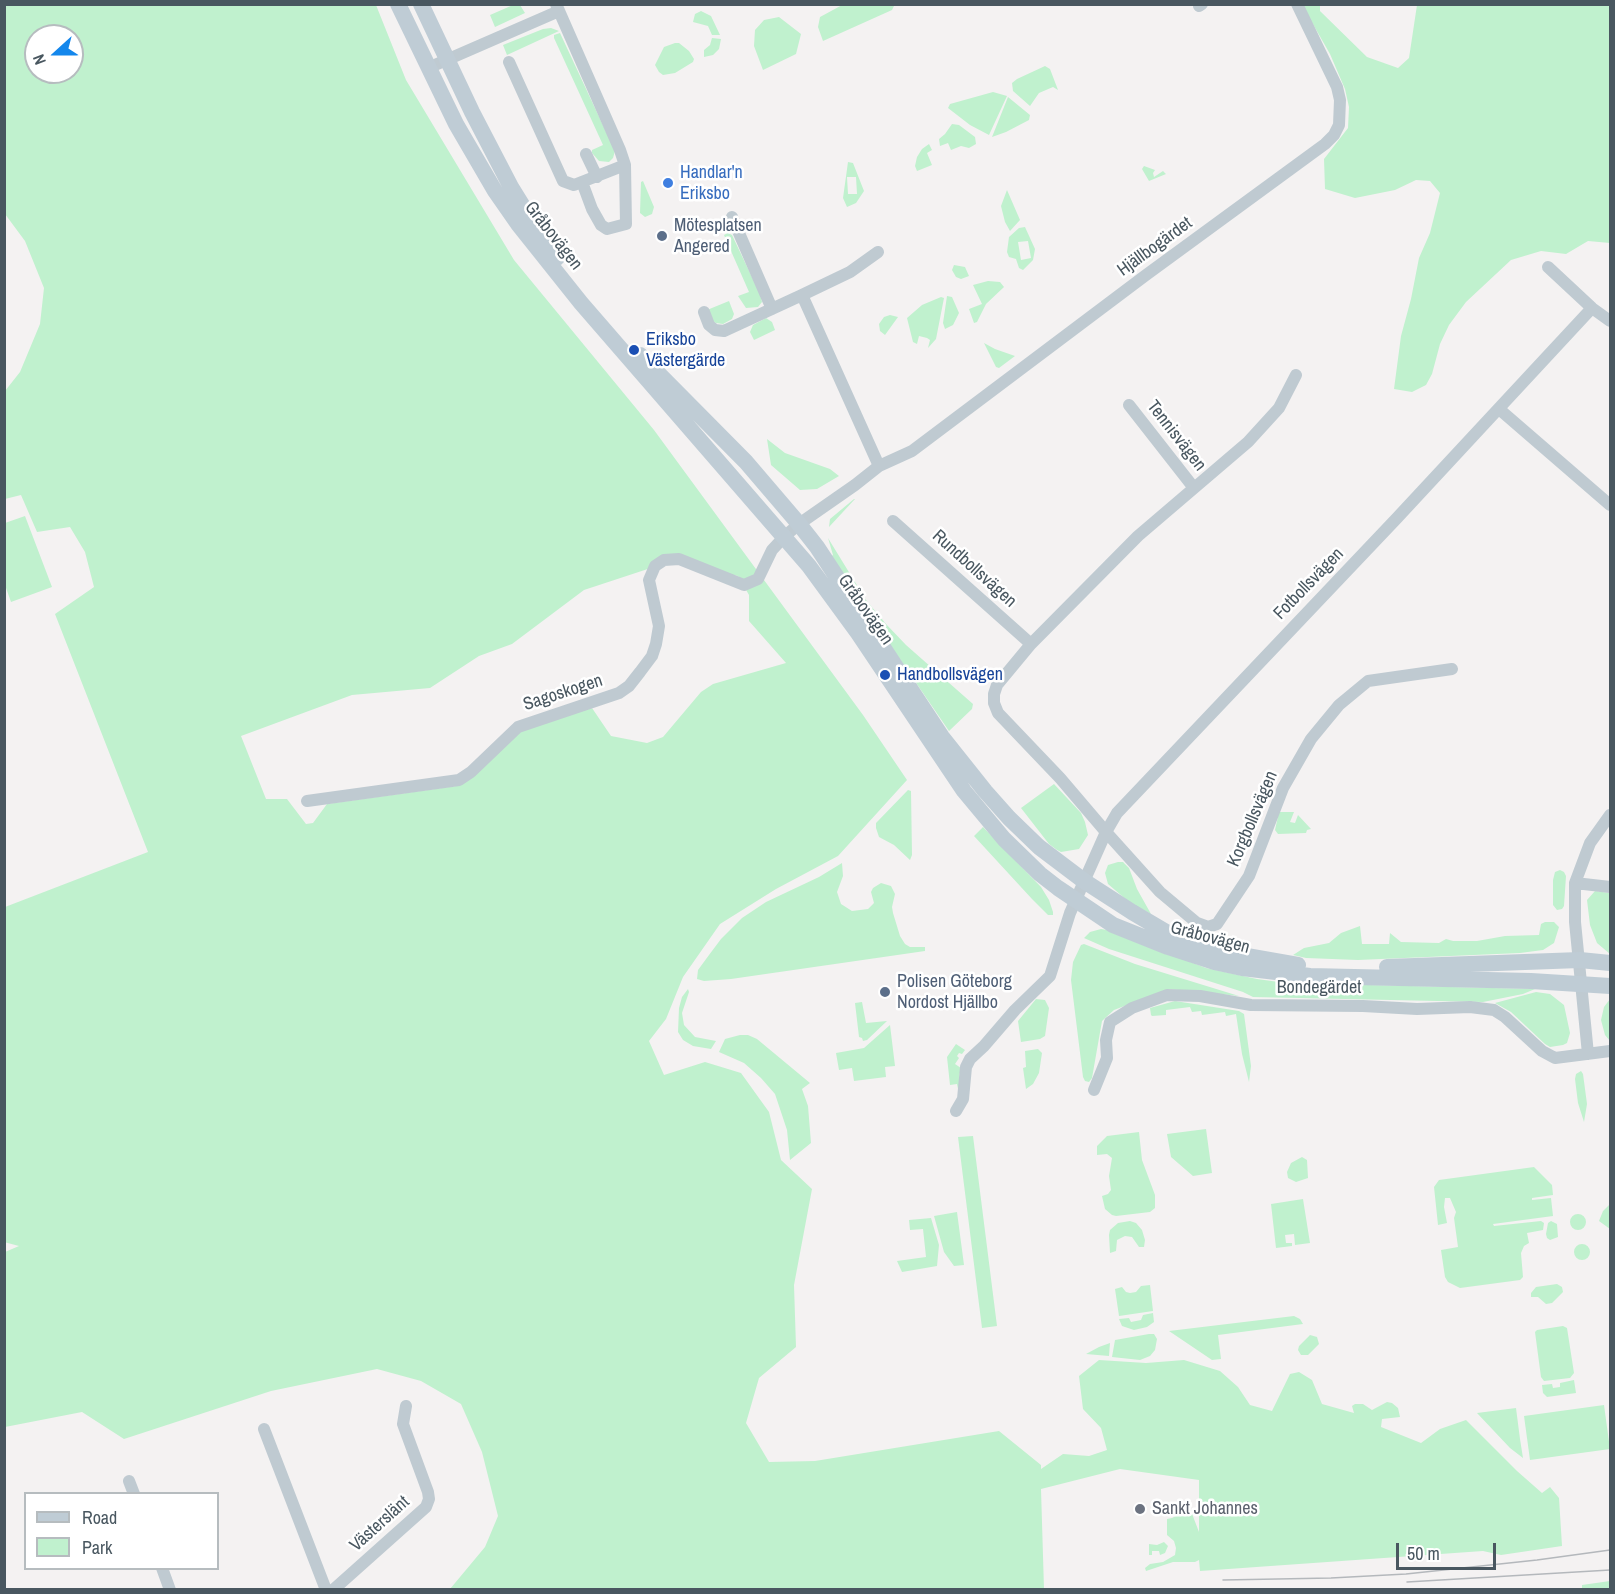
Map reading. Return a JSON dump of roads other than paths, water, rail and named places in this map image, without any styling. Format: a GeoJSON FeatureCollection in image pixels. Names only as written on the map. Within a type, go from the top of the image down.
{"type":"FeatureCollection","features":[{"type":"Feature","properties":{"kind":"main road","name":"Gråbovägen"},"geometry":{"type":"LineString","coordinates":[[398,4],[460,131],[495,191],[518,224],[581,303],[785,536],[858,633],[978,809],[1004,839],[1040,874],[1113,925],[1139,937],[1214,962],[1273,973],[1310,976],[1611,986]]}},
{"type":"Feature","properties":{"kind":"main road","name":"Gråbovägen"},"geometry":{"type":"LineString","coordinates":[[420,4],[511,187],[537,229],[576,283],[634,350],[746,462],[799,524],[817,547],[942,737],[967,770],[1039,847],[1084,881],[1167,932],[1199,944],[1240,955],[1309,967],[1379,967],[1580,960],[1611,963]]}},
{"type":"Feature","properties":{"kind":"street","name":"Hjällbogärdet"},"geometry":{"type":"LineString","coordinates":[[785,536],[879,466],[912,451],[1146,275],[1306,159],[1334,135],[1339,125],[1340,113],[1337,87],[1297,4]]}},
{"type":"Feature","properties":{"kind":"street"},"geometry":{"type":"LineString","coordinates":[[428,68],[557,8],[625,165],[626,224],[607,229],[601,225],[582,182]]}},
{"type":"Feature","properties":{"kind":"street"},"geometry":{"type":"LineString","coordinates":[[509,62],[563,181],[574,185],[625,165]]}},
{"type":"Feature","properties":{"kind":"street"},"geometry":{"type":"LineString","coordinates":[[586,154],[597,177]]}},
{"type":"Feature","properties":{"kind":"street"},"geometry":{"type":"LineString","coordinates":[[732,217],[772,309]]}},
{"type":"Feature","properties":{"kind":"street"},"geometry":{"type":"LineString","coordinates":[[704,312],[709,325],[714,330],[724,331],[850,272],[878,252]]}},
{"type":"Feature","properties":{"kind":"street"},"geometry":{"type":"LineString","coordinates":[[1548,267],[1592,308],[1611,321]]}},
{"type":"Feature","properties":{"kind":"street"},"geometry":{"type":"LineString","coordinates":[[802,295],[879,466]]}},
{"type":"Feature","properties":{"kind":"street","name":"Fotbollsvägen"},"geometry":{"type":"LineString","coordinates":[[956,1111],[963,1099],[966,1067],[970,1059],[1050,976],[1063,932],[1084,881],[1106,832],[1118,813],[1592,308]]}},
{"type":"Feature","properties":{"kind":"street"},"geometry":{"type":"LineString","coordinates":[[1106,832],[1060,778],[998,712],[994,703],[997,684],[1031,644],[1138,536],[1248,442],[1279,408],[1296,375]]}},
{"type":"Feature","properties":{"kind":"street","name":"Tennisvägen"},"geometry":{"type":"LineString","coordinates":[[1130,405],[1194,488]]}},
{"type":"Feature","properties":{"kind":"street"},"geometry":{"type":"LineString","coordinates":[[1499,409],[1611,506]]}},
{"type":"Feature","properties":{"kind":"street","name":"Rundbollsvägen"},"geometry":{"type":"LineString","coordinates":[[893,521],[1031,644]]}},
{"type":"Feature","properties":{"kind":"street","name":"Sagoskogen"},"geometry":{"type":"LineString","coordinates":[[307,801],[459,780],[471,772],[518,727],[619,693],[629,686],[640,672],[652,656],[656,644],[659,626],[649,580],[655,566],[664,560],[678,559],[744,585],[758,579],[772,550],[785,536]]}},
{"type":"Feature","properties":{"kind":"street","name":"Korgbollsvägen"},"geometry":{"type":"LineString","coordinates":[[1106,832],[1160,892],[1197,923],[1208,927],[1217,924],[1249,876],[1283,788],[1311,740],[1339,705],[1368,681],[1452,669]]}},
{"type":"Feature","properties":{"kind":"street"},"geometry":{"type":"LineString","coordinates":[[1588,1054],[1575,922],[1575,883],[1590,843],[1611,816]]}},
{"type":"Feature","properties":{"kind":"street"},"geometry":{"type":"LineString","coordinates":[[1575,883],[1611,887]]}},
{"type":"Feature","properties":{"kind":"street","name":"Bondegärdet"},"geometry":{"type":"LineString","coordinates":[[1094,1090],[1107,1058],[1106,1040],[1110,1022],[1132,1008],[1167,995],[1200,996],[1260,1006],[1363,1006],[1417,1009],[1470,1007],[1494,1010],[1505,1017],[1542,1051],[1554,1058],[1611,1051]]}},
{"type":"Feature","properties":{"kind":"street","name":"Västerslänt"},"geometry":{"type":"LineString","coordinates":[[333,1590],[426,1507],[429,1499],[428,1492],[403,1424],[406,1406]]}},
{"type":"Feature","properties":{"kind":"street"},"geometry":{"type":"LineString","coordinates":[[264,1429],[326,1590]]}},
{"type":"Feature","properties":{"kind":"street"},"geometry":{"type":"LineString","coordinates":[[129,1481],[133,1492]]}},
{"type":"Feature","properties":{"kind":"street"},"geometry":{"type":"LineString","coordinates":[[162,1570],[170,1590]]}},
{"type":"Feature","properties":{"kind":"tram line"},"geometry":{"type":"LineString","coordinates":[[1223,1580],[1406,1574],[1610,1550]]}},
{"type":"Feature","properties":{"kind":"tram line"},"geometry":{"type":"LineString","coordinates":[[1407,1582],[1610,1570]]}},
{"type":"Feature","properties":{"kind":"place","name":"Handlar'n Eriksbo"},"geometry":{"type":"Point","coordinates":[668,183]}},
{"type":"Feature","properties":{"kind":"place","name":"Mötesplatsen Angered"},"geometry":{"type":"Point","coordinates":[662,236]}},
{"type":"Feature","properties":{"kind":"place","name":"Eriksbo Västergärde"},"geometry":{"type":"Point","coordinates":[634,350]}},
{"type":"Feature","properties":{"kind":"place","name":"Handbollsvägen"},"geometry":{"type":"Point","coordinates":[885,675]}},
{"type":"Feature","properties":{"kind":"place","name":"Polisen Göteborg Nordost Hjällbo"},"geometry":{"type":"Point","coordinates":[885,992]}},
{"type":"Feature","properties":{"kind":"place","name":"Sankt Johannes"},"geometry":{"type":"Point","coordinates":[1140,1509]}}]}
